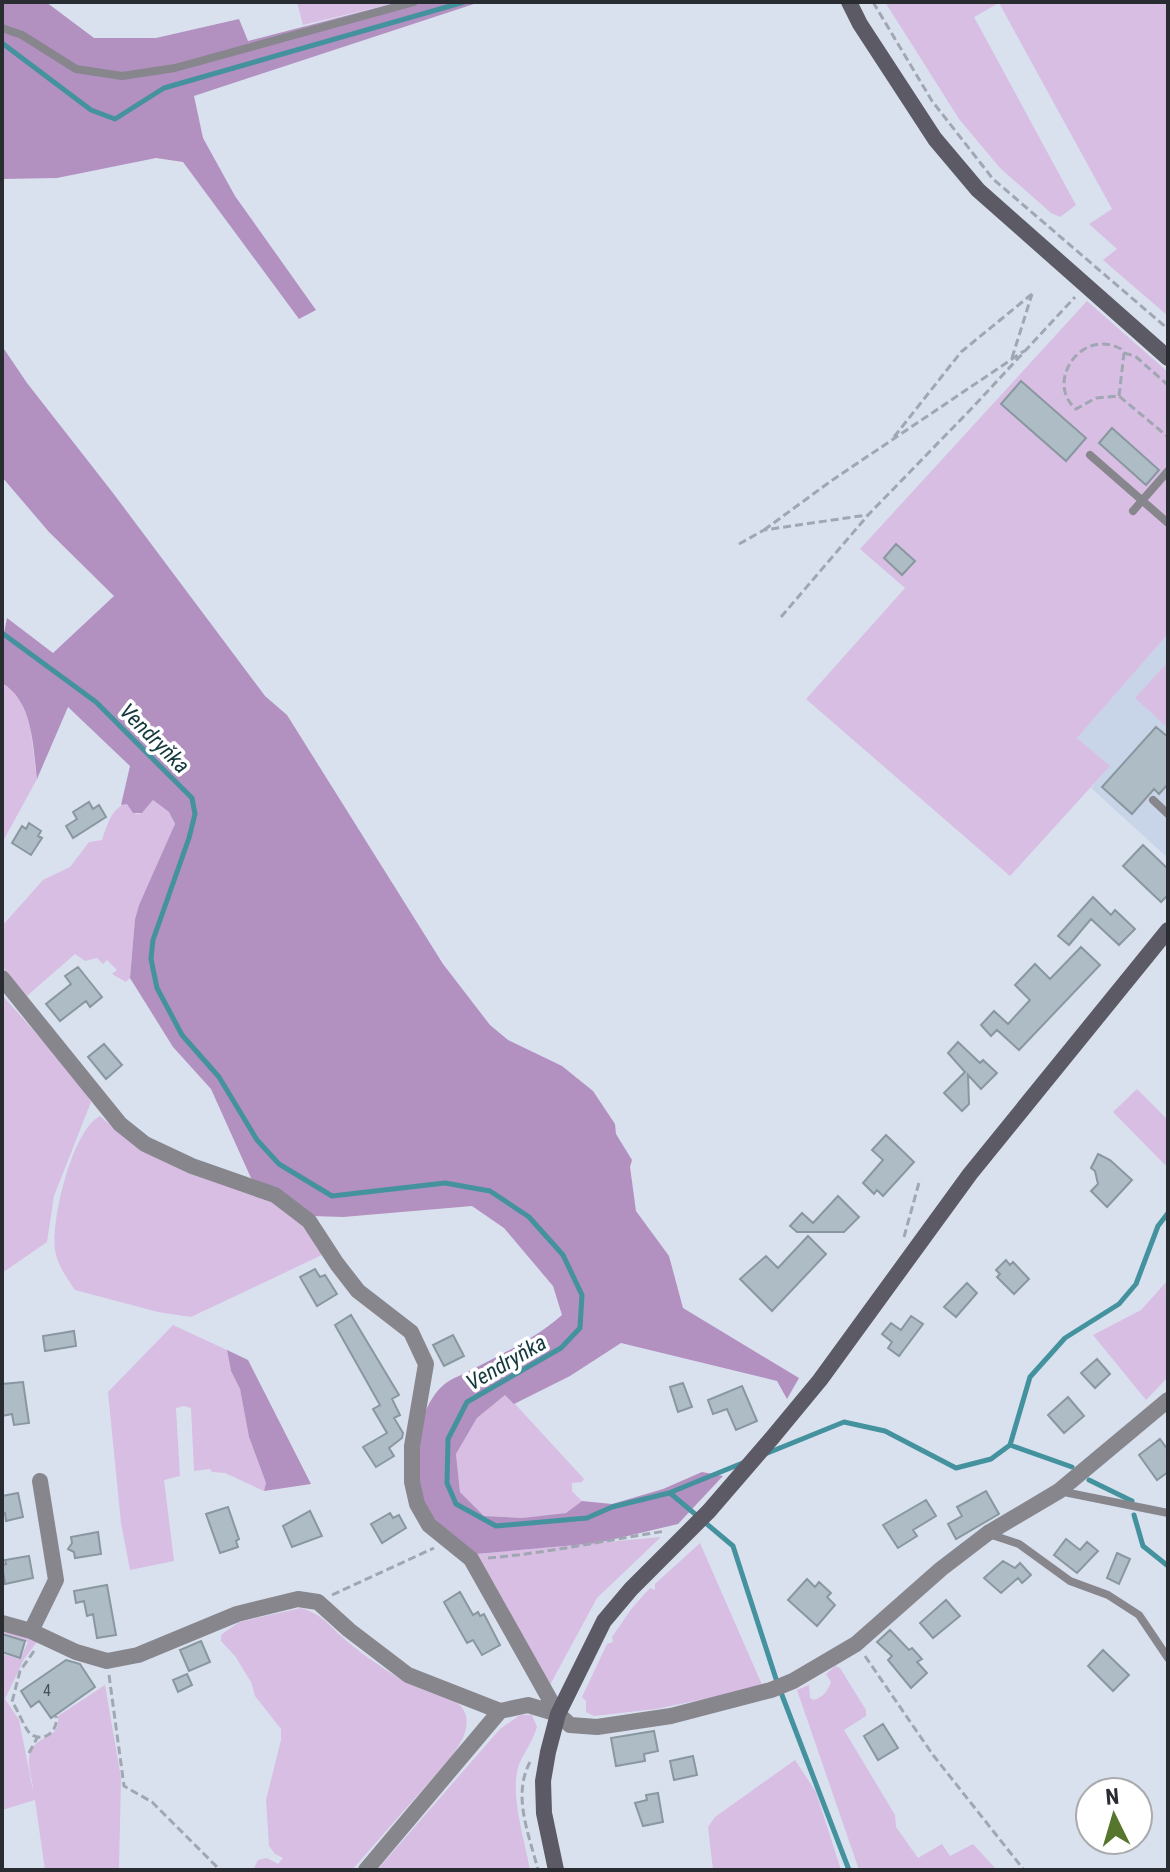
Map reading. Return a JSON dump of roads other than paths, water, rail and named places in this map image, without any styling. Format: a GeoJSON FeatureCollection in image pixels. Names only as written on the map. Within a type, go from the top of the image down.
{"type":"FeatureCollection","features":[{"type":"Feature","properties":{"kind":"street"},"geometry":{"type":"LineString","coordinates":[[849,2],[935,139],[978,190],[1168,358]]}},
{"type":"Feature","properties":{"kind":"street"},"geometry":{"type":"LineString","coordinates":[[556,1870],[544,1813],[543,1781],[558,1714],[604,1621],[685,1529],[709,1511],[820,1380],[970,1174],[1168,930]]}},
{"type":"Feature","properties":{"kind":"street"},"geometry":{"type":"LineString","coordinates":[[2,978],[120,1124],[145,1144],[192,1166],[275,1195],[309,1221],[358,1291],[411,1332],[426,1364],[412,1446],[412,1482],[417,1504],[429,1525],[471,1559],[558,1714],[570,1725],[597,1727],[671,1716],[771,1690],[793,1681],[856,1644],[941,1569],[988,1533],[1059,1491],[1168,1400]]}},
{"type":"Feature","properties":{"kind":"street"},"geometry":{"type":"LineString","coordinates":[[31,1631],[56,1580],[40,1481]]}},
{"type":"Feature","properties":{"kind":"street"},"geometry":{"type":"LineString","coordinates":[[2,1623],[107,1661],[138,1655],[237,1614],[298,1599],[318,1602],[408,1675],[500,1711],[528,1705],[558,1714]]}},
{"type":"Feature","properties":{"kind":"street"},"geometry":{"type":"LineString","coordinates":[[366,1870],[500,1711]]}},
{"type":"Feature","properties":{"kind":"lane"},"geometry":{"type":"LineString","coordinates":[[2,28],[22,35],[76,69],[122,76],[175,68],[414,2]]}},
{"type":"Feature","properties":{"kind":"lane"},"geometry":{"type":"LineString","coordinates":[[1090,455],[1168,523]]}},
{"type":"Feature","properties":{"kind":"lane"},"geometry":{"type":"LineString","coordinates":[[1133,511],[1168,471]]}},
{"type":"Feature","properties":{"kind":"lane"},"geometry":{"type":"LineString","coordinates":[[1153,800],[1168,814]]}},
{"type":"Feature","properties":{"kind":"lane"},"geometry":{"type":"LineString","coordinates":[[1059,1491],[1168,1513]]}},
{"type":"Feature","properties":{"kind":"lane"},"geometry":{"type":"LineString","coordinates":[[988,1533],[1019,1544],[1070,1581],[1108,1595],[1139,1615],[1168,1658]]}},
{"type":"Feature","properties":{"kind":"waterway"},"geometry":{"type":"LineString","coordinates":[[2,43],[91,110],[115,119],[164,88],[464,2]]}},
{"type":"Feature","properties":{"kind":"waterway","name":"Vendryňka"},"geometry":{"type":"LineString","coordinates":[[2,633],[96,702],[192,798],[195,814],[189,838],[153,940],[151,959],[157,988],[182,1035],[219,1077],[257,1140],[279,1164],[332,1196],[445,1183],[490,1191],[529,1217],[563,1255],[582,1295],[580,1328],[561,1348],[467,1402],[448,1439],[447,1483],[456,1504],[496,1526],[587,1518],[612,1507],[669,1493],[745,1462]]}},
{"type":"Feature","properties":{"kind":"waterway","name":"Vendryňka"},"geometry":{"type":"LineString","coordinates":[[765,1454],[844,1422],[885,1431],[956,1468],[991,1459],[1010,1445],[1030,1377],[1065,1338],[1119,1304],[1136,1284],[1158,1226],[1168,1213]]}},
{"type":"Feature","properties":{"kind":"waterway"},"geometry":{"type":"LineString","coordinates":[[1010,1445],[1072,1467]]}},
{"type":"Feature","properties":{"kind":"waterway"},"geometry":{"type":"LineString","coordinates":[[1089,1480],[1132,1501]]}},
{"type":"Feature","properties":{"kind":"waterway"},"geometry":{"type":"LineString","coordinates":[[670,1493],[733,1546],[777,1682],[849,1870]]}},
{"type":"Feature","properties":{"kind":"waterway"},"geometry":{"type":"LineString","coordinates":[[1134,1515],[1143,1546],[1168,1566]]}}]}
